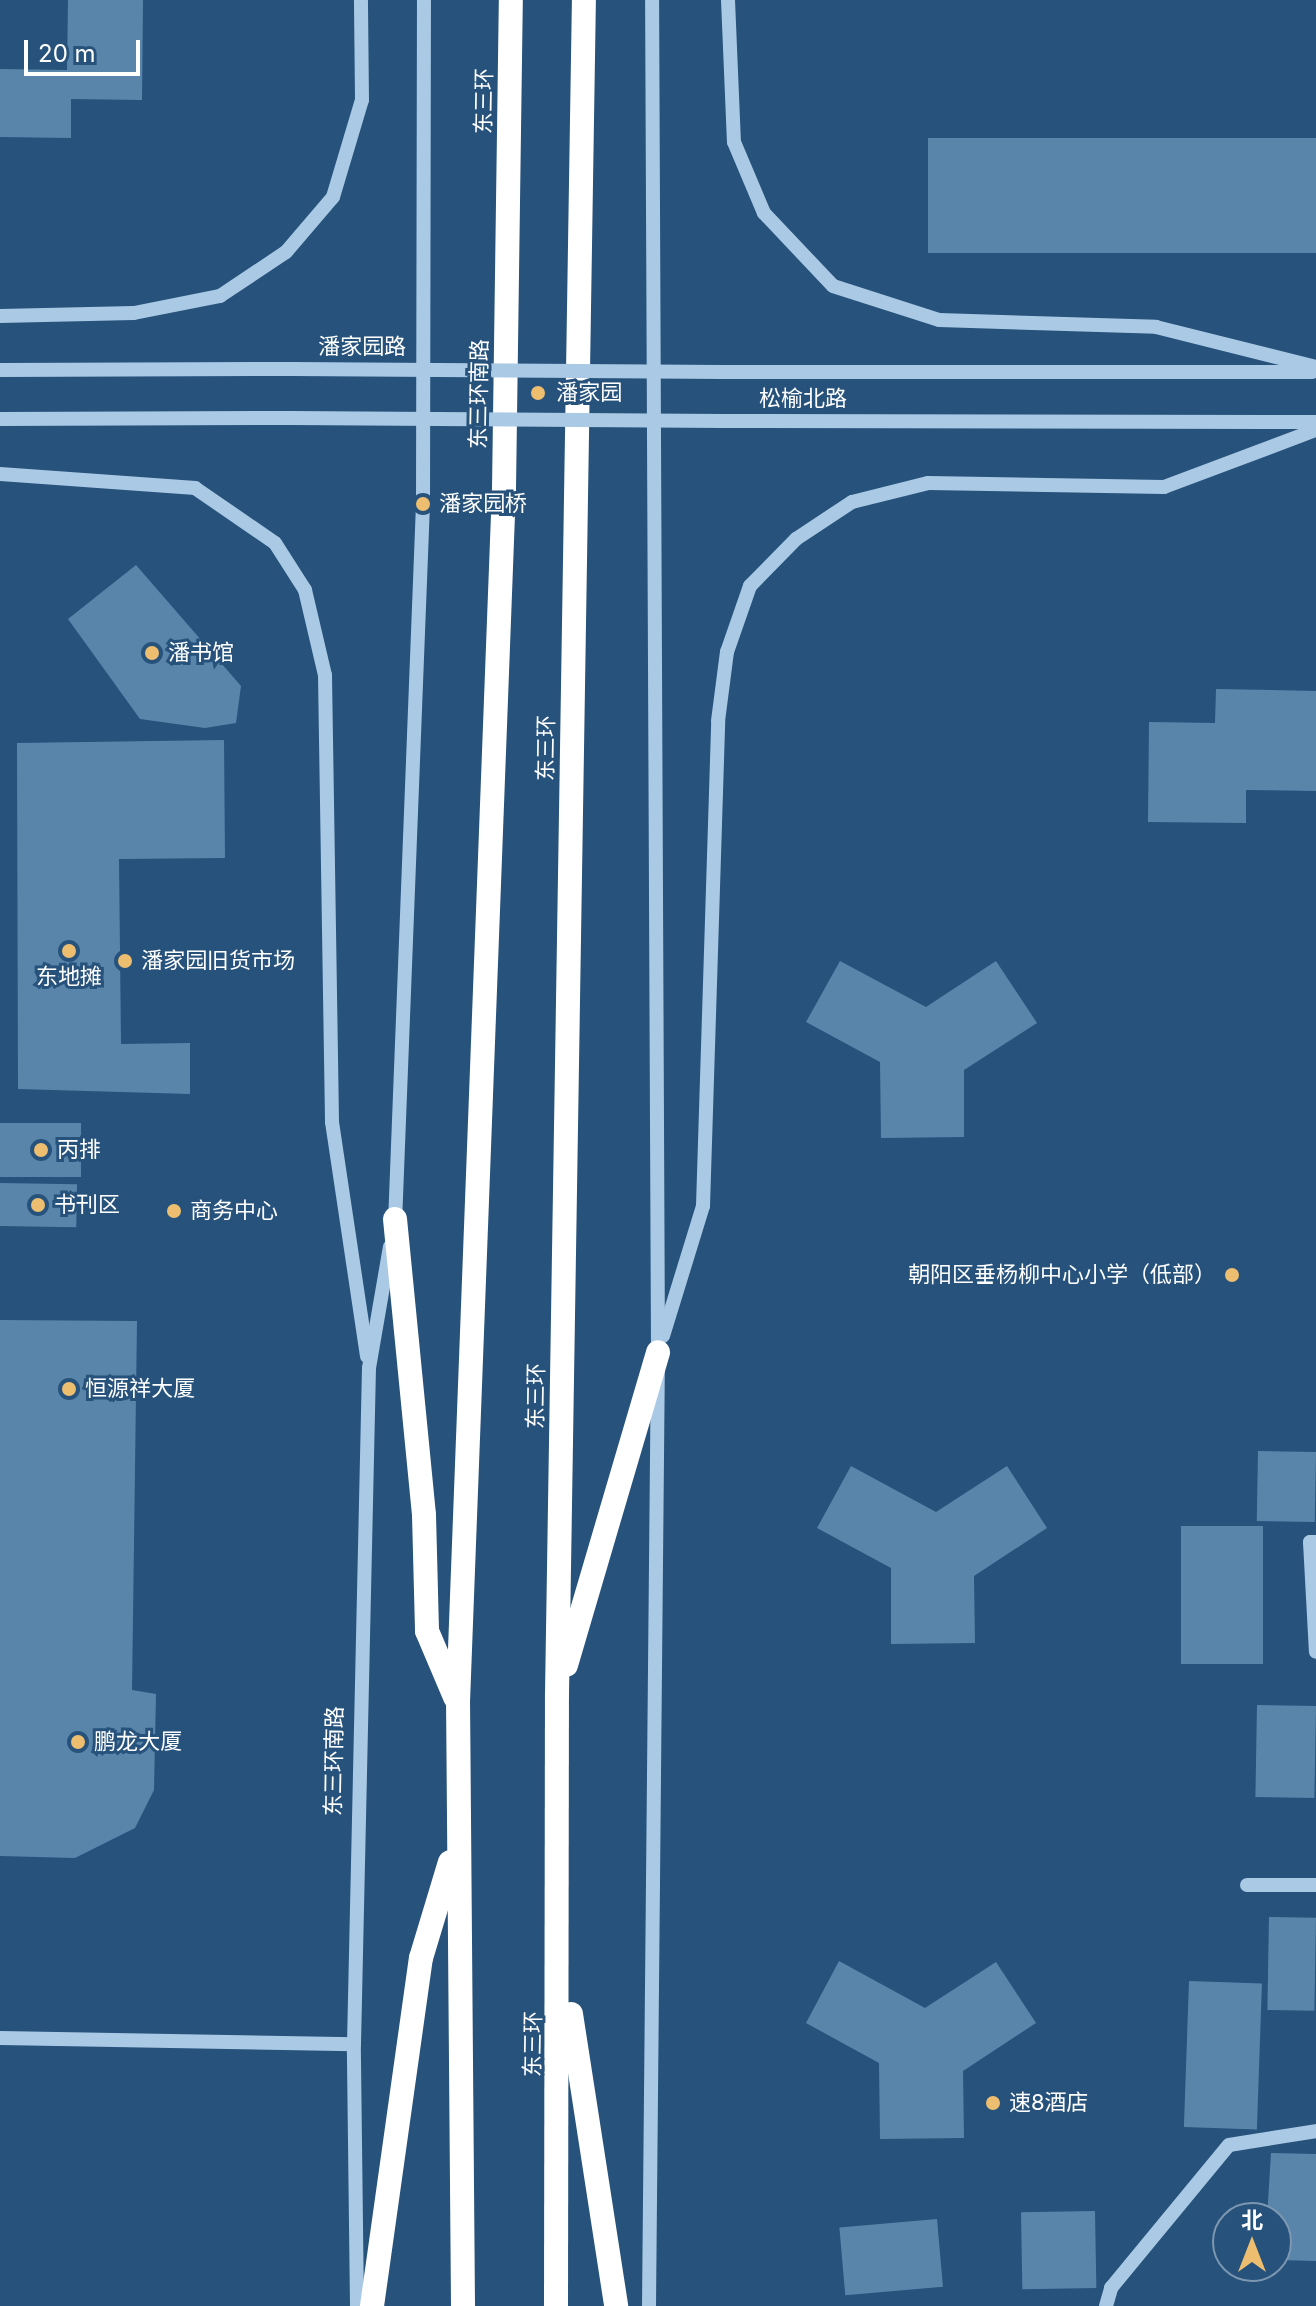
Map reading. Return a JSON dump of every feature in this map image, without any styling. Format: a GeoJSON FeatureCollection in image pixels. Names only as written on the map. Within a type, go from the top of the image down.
{"type":"FeatureCollection","features":[{"type":"Feature","properties":{"kind":"highway","name":"东三环"},"geometry":{"type":"LineString","coordinates":[[507,298],[511,0]]}},
{"type":"Feature","properties":{"kind":"highway","name":"东三环"},"geometry":{"type":"LineString","coordinates":[[556,2306],[560,1945],[557,1694],[584,0]]}},
{"type":"Feature","properties":{"kind":"highway","name":"东三环南路"},"geometry":{"type":"LineString","coordinates":[[458,1702],[504,489],[507,298]]}},
{"type":"Feature","properties":{"kind":"highway"},"geometry":{"type":"LineString","coordinates":[[395,1219],[424,1515],[427,1631],[458,1702],[456,1840],[463,2306]]}},
{"type":"Feature","properties":{"kind":"highway"},"geometry":{"type":"LineString","coordinates":[[557,1694],[658,1352]]}},
{"type":"Feature","properties":{"kind":"highway"},"geometry":{"type":"LineString","coordinates":[[372,2306],[421,1958],[456,1840]]}},
{"type":"Feature","properties":{"kind":"highway"},"geometry":{"type":"LineString","coordinates":[[560,1945],[616,2306]]}},
{"type":"Feature","properties":{"kind":"street"},"geometry":{"type":"LineString","coordinates":[[0,316],[134,313],[220,296],[286,252],[333,197],[362,100],[361,0]]}},
{"type":"Feature","properties":{"kind":"street","name":"东三环南路"},"geometry":{"type":"LineString","coordinates":[[357,2306],[354,2044],[369,1368],[395,1219],[423,504],[424,0]]}},
{"type":"Feature","properties":{"kind":"street"},"geometry":{"type":"LineString","coordinates":[[649,2306],[658,1352],[652,0]]}},
{"type":"Feature","properties":{"kind":"street"},"geometry":{"type":"LineString","coordinates":[[728,0],[734,142],[764,213],[833,286],[939,320],[1156,327],[1316,369]]}},
{"type":"Feature","properties":{"kind":"street","name":"松榆北路"},"geometry":{"type":"LineString","coordinates":[[723,372],[1316,369]]}},
{"type":"Feature","properties":{"kind":"street","name":"潘家园路"},"geometry":{"type":"LineString","coordinates":[[0,370],[723,372]]}},
{"type":"Feature","properties":{"kind":"street","name":"松榆北路"},"geometry":{"type":"LineString","coordinates":[[0,419],[1316,422]]}},
{"type":"Feature","properties":{"kind":"street"},"geometry":{"type":"LineString","coordinates":[[658,1352],[703,1206],[718,721],[727,652],[750,586],[796,539],[852,502],[928,483],[1164,487],[1316,430]]}},
{"type":"Feature","properties":{"kind":"street"},"geometry":{"type":"LineString","coordinates":[[0,474],[195,488],[275,543],[305,590],[325,675],[333,1138],[369,1368]]}},
{"type":"Feature","properties":{"kind":"street"},"geometry":{"type":"LineString","coordinates":[[1316,1542],[1310,1542],[1316,1652]]}},
{"type":"Feature","properties":{"kind":"street"},"geometry":{"type":"LineString","coordinates":[[1247,1885],[1316,1885]]}},
{"type":"Feature","properties":{"kind":"street"},"geometry":{"type":"LineString","coordinates":[[0,2038],[354,2044]]}},
{"type":"Feature","properties":{"kind":"street"},"geometry":{"type":"LineString","coordinates":[[1106,2306],[1111,2288],[1229,2145],[1316,2131]]}},
{"type":"Feature","properties":{"kind":"building"},"geometry":{"type":"Polygon","coordinates":[[[68,0],[143,0],[142,100],[71,99],[71,138],[0,137],[0,69],[67,70],[68,0]]]}},
{"type":"Feature","properties":{"kind":"building"},"geometry":{"type":"Polygon","coordinates":[[[928,138],[1316,138],[1316,253],[928,253],[928,138]]]}},
{"type":"Feature","properties":{"kind":"building","name":"潘书馆"},"geometry":{"type":"Polygon","coordinates":[[[136,565],[241,686],[236,723],[205,728],[140,719],[68,619],[136,565]]]}},
{"type":"Feature","properties":{"kind":"building"},"geometry":{"type":"Polygon","coordinates":[[[1216,689],[1316,691],[1316,791],[1246,790],[1246,823],[1148,822],[1149,722],[1215,723],[1216,689]]]}},
{"type":"Feature","properties":{"kind":"building","name":"东地摊"},"geometry":{"type":"Polygon","coordinates":[[[224,740],[225,858],[119,859],[121,1044],[190,1043],[190,1094],[18,1089],[17,743],[224,740]]]}},
{"type":"Feature","properties":{"kind":"building"},"geometry":{"type":"Polygon","coordinates":[[[840,961],[926,1007],[996,961],[1037,1023],[964,1070],[964,1137],[881,1138],[880,1062],[806,1022],[840,961]]]}},
{"type":"Feature","properties":{"kind":"building","name":"丙排"},"geometry":{"type":"Polygon","coordinates":[[[0,1123],[81,1123],[81,1177],[0,1177],[0,1123]]]}},
{"type":"Feature","properties":{"kind":"building","name":"书刊区"},"geometry":{"type":"Polygon","coordinates":[[[0,1183],[77,1184],[76,1227],[0,1226],[0,1183]]]}},
{"type":"Feature","properties":{"kind":"building"},"geometry":{"type":"Polygon","coordinates":[[[0,1320],[137,1321],[132,1690],[156,1694],[154,1790],[135,1828],[75,1858],[0,1856],[0,1320]]]}},
{"type":"Feature","properties":{"kind":"building"},"geometry":{"type":"Polygon","coordinates":[[[1258,1451],[1316,1452],[1315,1522],[1257,1521],[1258,1451]]]}},
{"type":"Feature","properties":{"kind":"building"},"geometry":{"type":"Polygon","coordinates":[[[851,1466],[936,1512],[1007,1466],[1047,1528],[974,1576],[975,1643],[891,1644],[891,1568],[817,1528],[851,1466]]]}},
{"type":"Feature","properties":{"kind":"building"},"geometry":{"type":"Polygon","coordinates":[[[1181,1526],[1263,1526],[1263,1664],[1181,1664],[1181,1526]]]}},
{"type":"Feature","properties":{"kind":"building"},"geometry":{"type":"Polygon","coordinates":[[[1257,1705],[1316,1706],[1314,1798],[1255,1797],[1257,1705]]]}},
{"type":"Feature","properties":{"kind":"building"},"geometry":{"type":"Polygon","coordinates":[[[1269,1917],[1316,1918],[1314,2011],[1267,2010],[1269,1917]]]}},
{"type":"Feature","properties":{"kind":"building"},"geometry":{"type":"Polygon","coordinates":[[[839,1961],[925,2008],[996,1962],[1036,2023],[963,2071],[964,2138],[880,2139],[879,2063],[806,2023],[839,1961]]]}},
{"type":"Feature","properties":{"kind":"building"},"geometry":{"type":"Polygon","coordinates":[[[1189,1981],[1262,1984],[1257,2129],[1184,2127],[1189,1981]]]}},
{"type":"Feature","properties":{"kind":"building"},"geometry":{"type":"Polygon","coordinates":[[[1271,2153],[1316,2154],[1316,2261],[1292,2260],[1292,2202],[1268,2202],[1271,2153]]]}},
{"type":"Feature","properties":{"kind":"building"},"geometry":{"type":"Polygon","coordinates":[[[1095,2211],[1096,2288],[1022,2289],[1021,2212],[1095,2211]]]}},
{"type":"Feature","properties":{"kind":"building"},"geometry":{"type":"Polygon","coordinates":[[[937,2219],[943,2287],[845,2295],[839,2228],[937,2219]]]}},
{"type":"Feature","properties":{"kind":"place","name":"潘家园"},"geometry":{"type":"Point","coordinates":[538,393]}},
{"type":"Feature","properties":{"kind":"place","name":"潘家园桥"},"geometry":{"type":"Point","coordinates":[423,504]}},
{"type":"Feature","properties":{"kind":"place","name":"潘书馆"},"geometry":{"type":"Point","coordinates":[152,653]}},
{"type":"Feature","properties":{"kind":"place","name":"东地摊"},"geometry":{"type":"Point","coordinates":[69,951]}},
{"type":"Feature","properties":{"kind":"place","name":"潘家园旧货市场"},"geometry":{"type":"Point","coordinates":[125,961]}},
{"type":"Feature","properties":{"kind":"place","name":"丙排"},"geometry":{"type":"Point","coordinates":[41,1150]}},
{"type":"Feature","properties":{"kind":"place","name":"书刊区"},"geometry":{"type":"Point","coordinates":[38,1205]}},
{"type":"Feature","properties":{"kind":"place","name":"商务中心"},"geometry":{"type":"Point","coordinates":[174,1211]}},
{"type":"Feature","properties":{"kind":"place","name":"朝阳区垂杨柳中心小学（低部）"},"geometry":{"type":"Point","coordinates":[1232,1275]}},
{"type":"Feature","properties":{"kind":"place","name":"恒源祥大厦"},"geometry":{"type":"Point","coordinates":[69,1389]}},
{"type":"Feature","properties":{"kind":"place","name":"鹏龙大厦"},"geometry":{"type":"Point","coordinates":[78,1742]}},
{"type":"Feature","properties":{"kind":"place","name":"速8酒店"},"geometry":{"type":"Point","coordinates":[993,2103]}}]}
